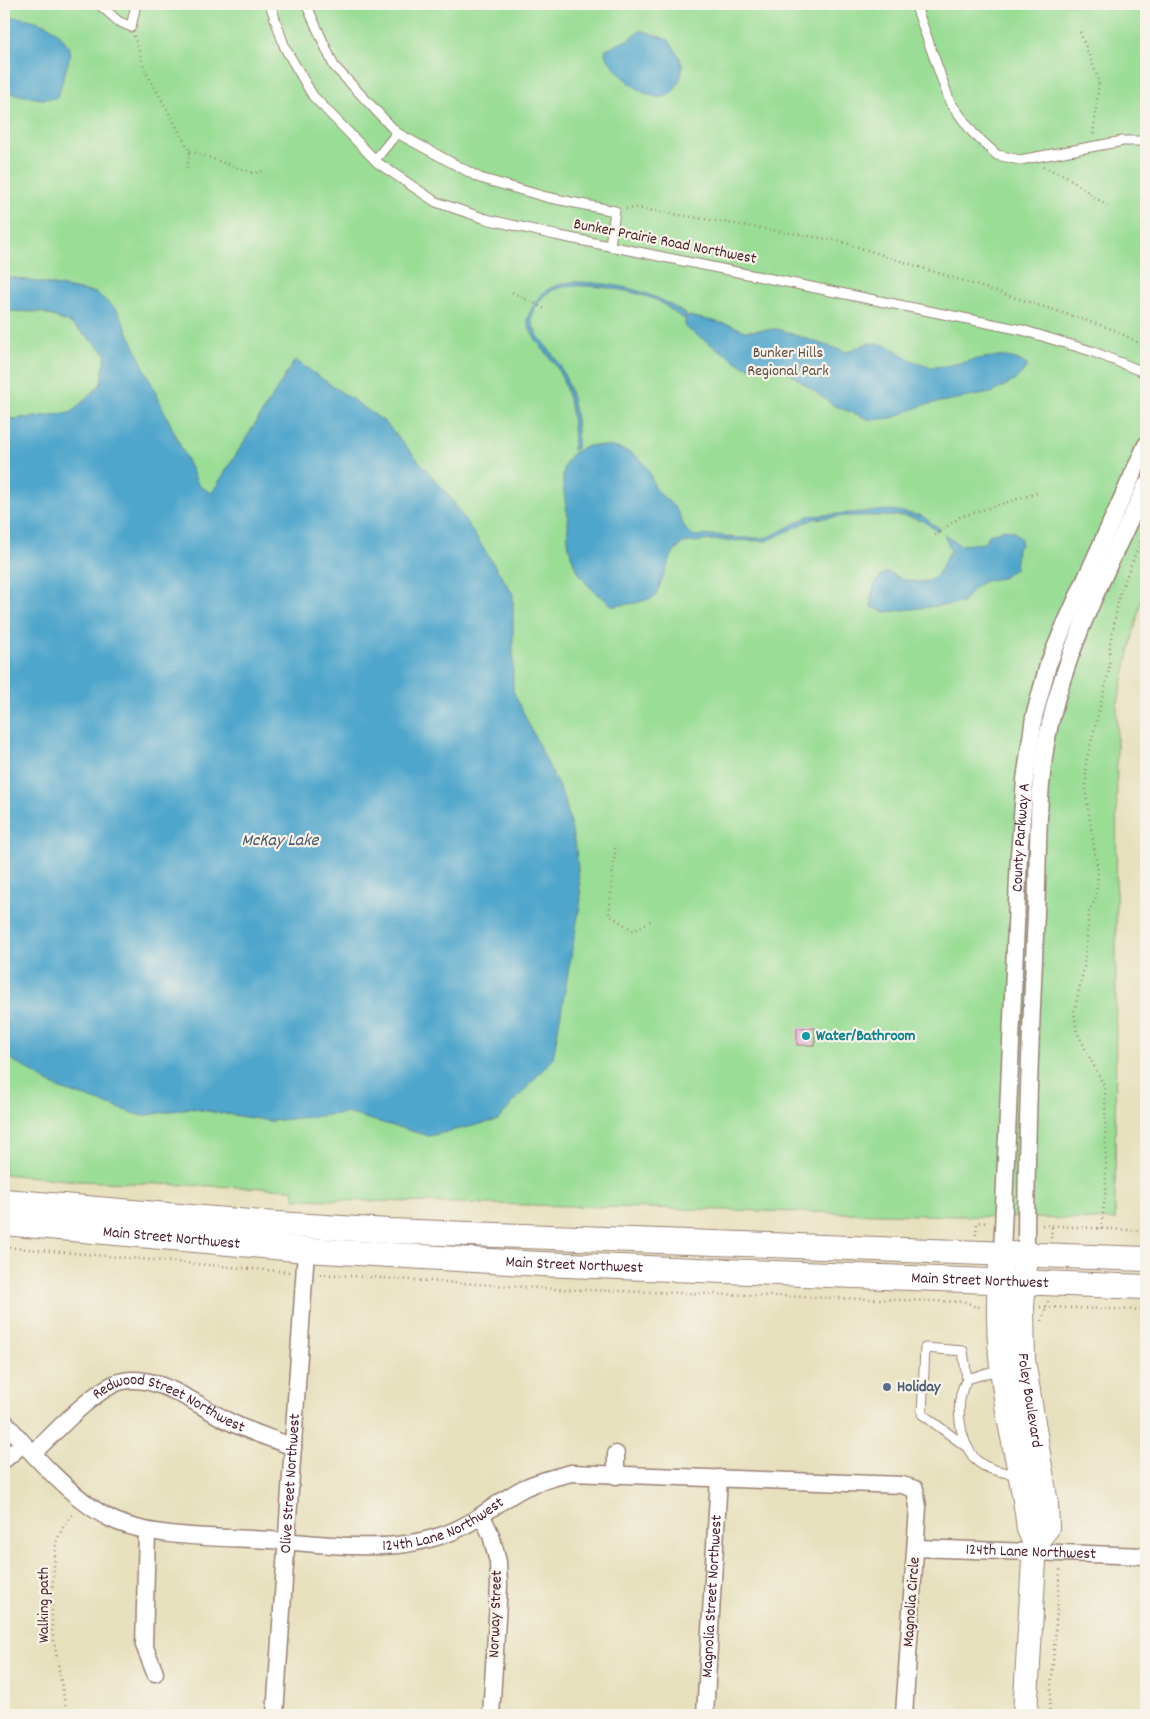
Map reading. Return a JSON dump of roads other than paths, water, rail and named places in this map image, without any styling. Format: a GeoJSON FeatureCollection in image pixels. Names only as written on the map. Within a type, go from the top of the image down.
{"type":"FeatureCollection","features":[{"type":"Feature","properties":{"kind":"main road","name":"Main Street Northwest"},"geometry":{"type":"LineString","coordinates":[[4,1201],[252,1222],[380,1230],[1146,1259]]}},
{"type":"Feature","properties":{"kind":"main road","name":"Main Street Northwest"},"geometry":{"type":"LineString","coordinates":[[4,1223],[306,1250],[561,1265],[1000,1280],[1146,1287]]}},
{"type":"Feature","properties":{"kind":"main road","name":"Foley Boulevard"},"geometry":{"type":"LineString","coordinates":[[1002,1253],[998,1307],[1003,1369],[1029,1529],[1035,1548],[1025,1715]]}},
{"type":"Feature","properties":{"kind":"main road","name":"Foley Boulevard"},"geometry":{"type":"LineString","coordinates":[[1026,1254],[1024,1360],[1046,1504],[1046,1528],[1035,1548]]}},
{"type":"Feature","properties":{"kind":"street","name":"County Parkway A"},"geometry":{"type":"LineString","coordinates":[[1002,1253],[1019,855],[1025,780],[1032,731],[1039,697],[1059,638],[1146,445]]}},
{"type":"Feature","properties":{"kind":"street","name":"County Parkway A"},"geometry":{"type":"LineString","coordinates":[[1026,1254],[1035,932],[1042,782],[1046,747],[1052,718],[1070,656],[1146,485]]}},
{"type":"Feature","properties":{"kind":"street","name":"Olive Street Northwest"},"geometry":{"type":"LineString","coordinates":[[275,1715],[285,1541],[306,1250]]}},
{"type":"Feature","properties":{"kind":"street","name":"Redwood Street Northwest"},"geometry":{"type":"LineString","coordinates":[[4,1460],[28,1448],[115,1384],[132,1382],[154,1383],[188,1397],[227,1421],[293,1447]]}},
{"type":"Feature","properties":{"kind":"street","name":"124th Lane Northwest"},"geometry":{"type":"LineString","coordinates":[[4,1421],[28,1448],[82,1501],[110,1519],[147,1531],[369,1546],[406,1544],[444,1535],[482,1516],[524,1488],[553,1477],[571,1473],[902,1485],[914,1489]]}},
{"type":"Feature","properties":{"kind":"street"},"geometry":{"type":"LineString","coordinates":[[616,1454],[616,1476]]}},
{"type":"Feature","properties":{"kind":"street","name":"Magnolia Street Northwest"},"geometry":{"type":"LineString","coordinates":[[704,1715],[719,1478]]}},
{"type":"Feature","properties":{"kind":"street","name":"Magnolia Circle"},"geometry":{"type":"LineString","coordinates":[[904,1715],[918,1507],[914,1489]]}},
{"type":"Feature","properties":{"kind":"street","name":"Norway Street"},"geometry":{"type":"LineString","coordinates":[[482,1516],[491,1535],[498,1562],[499,1586],[491,1715]]}},
{"type":"Feature","properties":{"kind":"street"},"geometry":{"type":"LineString","coordinates":[[147,1531],[144,1644],[155,1673]]}},
{"type":"Feature","properties":{"kind":"street","name":"124th Lane Northwest"},"geometry":{"type":"LineString","coordinates":[[916,1548],[1035,1548],[1065,1553],[1146,1556]]}},
{"type":"Feature","properties":{"kind":"lane"},"geometry":{"type":"LineString","coordinates":[[99,4],[118,22],[131,27],[136,4]]}},
{"type":"Feature","properties":{"kind":"lane","name":"Bunker Prairie Road Northwest"},"geometry":{"type":"LineString","coordinates":[[270,4],[285,48],[313,96],[375,160],[436,202],[486,219],[1022,330],[1092,351],[1146,373]]}},
{"type":"Feature","properties":{"kind":"lane"},"geometry":{"type":"LineString","coordinates":[[306,4],[334,66],[397,133],[480,178],[546,196],[615,211],[610,245]]}},
{"type":"Feature","properties":{"kind":"lane"},"geometry":{"type":"LineString","coordinates":[[915,4],[950,102],[973,133],[997,155],[1020,160],[1123,141],[1146,142]]}},
{"type":"Feature","properties":{"kind":"lane"},"geometry":{"type":"LineString","coordinates":[[375,160],[397,133]]}},
{"type":"Feature","properties":{"kind":"lane"},"geometry":{"type":"LineString","coordinates":[[968,1448],[922,1414],[925,1348],[963,1351],[967,1379],[959,1397],[962,1432],[968,1448],[977,1461],[990,1468],[1020,1475]]}},
{"type":"Feature","properties":{"kind":"lane"},"geometry":{"type":"LineString","coordinates":[[967,1379],[1003,1369]]}},
{"type":"Feature","properties":{"kind":"water"},"geometry":{"type":"Polygon","coordinates":[[[4,16],[44,24],[52,28],[66,43],[71,53],[57,98],[42,99],[4,92],[4,16]]]}},
{"type":"Feature","properties":{"kind":"water"},"geometry":{"type":"Polygon","coordinates":[[[641,30],[669,40],[681,61],[680,79],[676,87],[668,95],[659,97],[649,95],[638,89],[627,81],[605,54],[606,49],[630,39],[641,30]]]}},
{"type":"Feature","properties":{"kind":"water","name":"McKay Lake"},"geometry":{"type":"Polygon","coordinates":[[[4,276],[96,293],[118,311],[199,486],[212,493],[295,360],[385,422],[450,497],[513,594],[513,691],[565,800],[576,850],[581,899],[553,1058],[498,1120],[429,1136],[347,1113],[271,1121],[189,1108],[142,1116],[58,1088],[4,1055],[4,420],[71,413],[101,384],[106,353],[72,324],[42,312],[4,311],[4,276]]]}},
{"type":"Feature","properties":{"kind":"water"},"geometry":{"type":"Polygon","coordinates":[[[571,282],[586,282],[632,289],[660,299],[686,315],[686,318],[689,316],[731,325],[745,331],[777,329],[846,352],[871,343],[888,346],[919,364],[927,366],[946,366],[983,358],[1007,357],[1018,360],[1028,366],[1014,381],[991,393],[923,405],[892,418],[871,420],[833,405],[788,372],[779,369],[751,368],[742,365],[685,327],[685,319],[656,300],[620,290],[590,286],[563,287],[549,292],[542,298],[536,306],[531,319],[539,337],[562,370],[570,391],[577,426],[577,447],[573,450],[572,417],[563,380],[553,362],[535,338],[527,320],[538,298],[548,289],[571,282]]]}},
{"type":"Feature","properties":{"kind":"water"},"geometry":{"type":"Polygon","coordinates":[[[588,446],[621,449],[642,461],[656,489],[675,508],[685,527],[693,536],[769,537],[809,516],[892,510],[922,516],[940,529],[937,531],[923,521],[905,516],[848,516],[813,519],[767,541],[713,540],[682,543],[672,555],[655,597],[636,603],[613,606],[590,587],[581,576],[573,560],[568,542],[568,520],[563,486],[565,466],[569,458],[576,451],[588,446]]]}},
{"type":"Feature","properties":{"kind":"water"},"geometry":{"type":"Polygon","coordinates":[[[1005,529],[1015,532],[1021,539],[1021,545],[1017,548],[1015,569],[1002,578],[984,581],[972,590],[963,603],[886,612],[871,607],[874,586],[879,578],[887,572],[915,582],[922,582],[935,577],[951,551],[944,535],[960,545],[984,543],[989,535],[1005,529]]]}},
{"type":"Feature","properties":{"kind":"place","name":"Water/Bathroom"},"geometry":{"type":"Point","coordinates":[806,1036]}},
{"type":"Feature","properties":{"kind":"place","name":"Holiday"},"geometry":{"type":"Point","coordinates":[887,1387]}},
{"type":"Feature","properties":{"kind":"park label","name":"Bunker Hills Regional Park"},"geometry":{"type":"Point","coordinates":[788,362]}}]}
